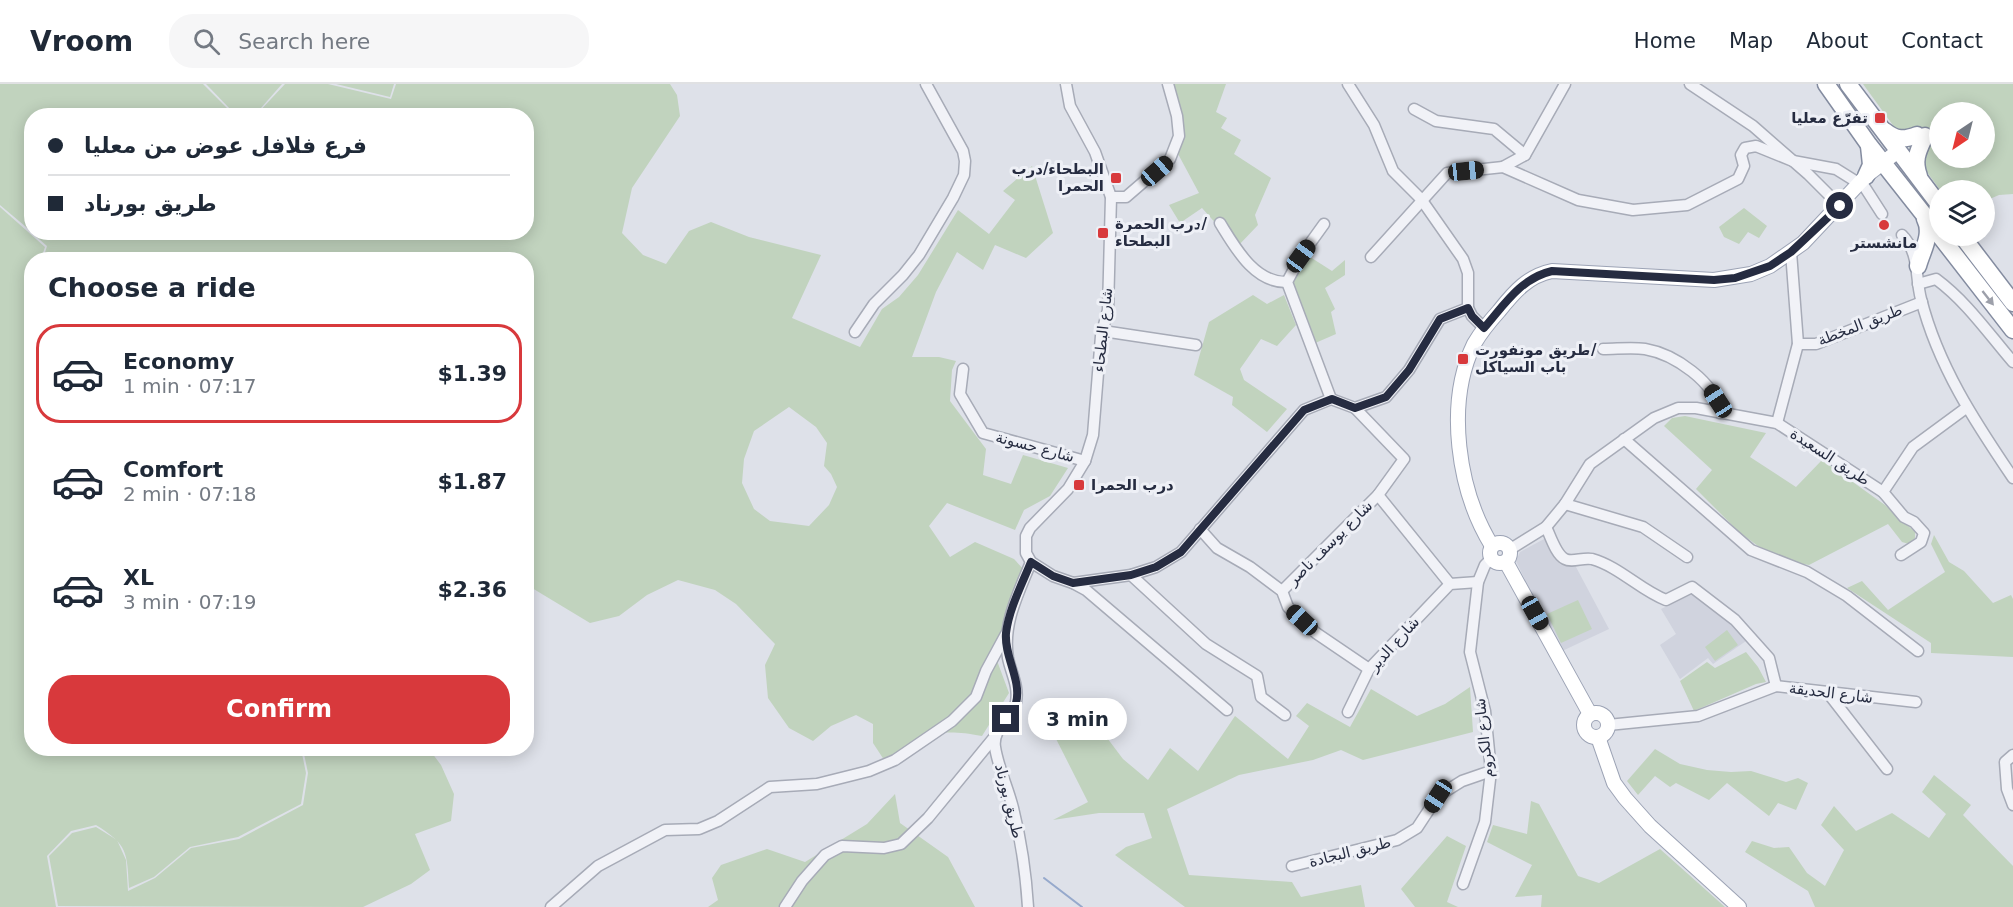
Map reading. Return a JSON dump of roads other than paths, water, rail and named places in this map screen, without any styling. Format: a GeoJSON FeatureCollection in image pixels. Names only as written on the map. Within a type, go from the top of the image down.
{"type":"FeatureCollection","features":[{"type":"Feature","properties":{"kind":"highway"},"geometry":{"type":"LineString","coordinates":[[1826,84],[1869,145],[1929,221]]}},
{"type":"Feature","properties":{"kind":"highway"},"geometry":{"type":"LineString","coordinates":[[1848,84],[1929,192]]}},
{"type":"Feature","properties":{"kind":"highway"},"geometry":{"type":"LineString","coordinates":[[1882,129],[1895,138],[1906,140],[1921,136],[1916,156],[1916,167],[1921,182]]}},
{"type":"Feature","properties":{"kind":"highway"},"geometry":{"type":"LineString","coordinates":[[1862,184],[1871,165],[1869,145]]}},
{"type":"Feature","properties":{"kind":"highway"},"geometry":{"type":"LineString","coordinates":[[1862,184],[1883,178],[1899,184]]}},
{"type":"Feature","properties":{"kind":"highway"},"geometry":{"type":"LineString","coordinates":[[1918,266],[1928,238],[1928,226],[1920,210]]}},
{"type":"Feature","properties":{"kind":"highway"},"geometry":{"type":"LineString","coordinates":[[1948,246],[2013,330]]}},
{"type":"Feature","properties":{"kind":"highway"},"geometry":{"type":"LineString","coordinates":[[1970,246],[2013,303]]}},
{"type":"Feature","properties":{"kind":"highway"},"geometry":{"type":"LineString","coordinates":[[1918,266],[1922,261],[1941,254],[1953,257],[1962,265]]}},
{"type":"Feature","properties":{"kind":"main road"},"geometry":{"type":"LineString","coordinates":[[1590,714],[1507,556],[1499,564],[1492,552],[1468,495],[1457,425],[1462,384],[1474,345],[1484,328],[1514,292],[1530,279],[1543,273],[1552,271],[1714,280],[1751,274],[1770,266],[1791,252],[1862,184],[1900,154]]}},
{"type":"Feature","properties":{"kind":"main road"},"geometry":{"type":"LineString","coordinates":[[1590,714],[1603,715],[1608,725],[1605,733],[1598,737],[1591,736],[1584,727],[1585,720],[1590,714]]}},
{"type":"Feature","properties":{"kind":"main road"},"geometry":{"type":"LineString","coordinates":[[1598,737],[1614,783],[1625,798],[1650,826],[1739,907]]}},
{"type":"Feature","properties":{"kind":"street"},"geometry":{"type":"LineString","coordinates":[[855,332],[874,304],[903,276],[919,255],[964,175],[963,151],[926,84]]}},
{"type":"Feature","properties":{"kind":"street","name":"شارع البطحاء"},"geometry":{"type":"LineString","coordinates":[[1031,562],[1025,548],[1030,528],[1068,489],[1085,462],[1093,435],[1103,331],[1108,310],[1111,197],[1095,152],[1070,106],[1066,84]]}},
{"type":"Feature","properties":{"kind":"street"},"geometry":{"type":"LineString","coordinates":[[1111,197],[1126,197],[1170,159],[1179,136],[1177,116],[1168,84]]}},
{"type":"Feature","properties":{"kind":"street"},"geometry":{"type":"LineString","coordinates":[[1348,84],[1374,125],[1393,171],[1421,199],[1463,259],[1468,273],[1468,308],[1472,316],[1484,328]]}},
{"type":"Feature","properties":{"kind":"street"},"geometry":{"type":"LineString","coordinates":[[1371,257],[1447,172],[1503,167],[1525,155],[1565,84]]}},
{"type":"Feature","properties":{"kind":"street"},"geometry":{"type":"LineString","coordinates":[[1690,84],[1753,126],[1840,206]]}},
{"type":"Feature","properties":{"kind":"street"},"geometry":{"type":"LineString","coordinates":[[1414,109],[1436,121],[1494,129],[1525,155]]}},
{"type":"Feature","properties":{"kind":"street"},"geometry":{"type":"LineString","coordinates":[[1503,167],[1578,200],[1632,210],[1688,205],[1725,187],[1738,179],[1744,166],[1741,155],[1745,148],[1756,146],[1793,161],[1836,169],[1862,184],[1882,214]]}},
{"type":"Feature","properties":{"kind":"street"},"geometry":{"type":"LineString","coordinates":[[1220,223],[1241,257],[1253,269],[1280,282],[1287,282]]}},
{"type":"Feature","properties":{"kind":"street"},"geometry":{"type":"LineString","coordinates":[[1324,224],[1301,256],[1287,282],[1332,399]]}},
{"type":"Feature","properties":{"kind":"street"},"geometry":{"type":"LineString","coordinates":[[1902,235],[1910,243],[1918,266],[1918,284],[1922,302],[1948,372],[1966,408],[2013,478]]}},
{"type":"Feature","properties":{"kind":"street","name":"طريق السعيدة"},"geometry":{"type":"LineString","coordinates":[[1777,423],[1798,344],[1791,252]]}},
{"type":"Feature","properties":{"kind":"street"},"geometry":{"type":"LineString","coordinates":[[1918,284],[1936,279],[1947,287],[1968,308],[2013,362]]}},
{"type":"Feature","properties":{"kind":"street","name":"طريق المخطة"},"geometry":{"type":"LineString","coordinates":[[1798,344],[1816,344],[1922,302]]}},
{"type":"Feature","properties":{"kind":"street"},"geometry":{"type":"LineString","coordinates":[[1073,583],[1131,575],[1156,567],[1181,552],[1304,410],[1332,399],[1355,408],[1386,397],[1409,370],[1440,319],[1468,308]]}},
{"type":"Feature","properties":{"kind":"street"},"geometry":{"type":"LineString","coordinates":[[1103,331],[1196,345]]}},
{"type":"Feature","properties":{"kind":"street"},"geometry":{"type":"LineString","coordinates":[[1603,349],[1644,349],[1669,356],[1708,386],[1718,401],[1720,412]]}},
{"type":"Feature","properties":{"kind":"street","name":"شارع حسونة"},"geometry":{"type":"LineString","coordinates":[[963,369],[960,394],[982,433],[1085,462]]}},
{"type":"Feature","properties":{"kind":"street","name":"شارع يوسف ناصر"},"geometry":{"type":"LineString","coordinates":[[1282,591],[1378,495],[1404,459],[1355,408]]}},
{"type":"Feature","properties":{"kind":"street","name":"طريق السعيدة"},"geometry":{"type":"LineString","coordinates":[[1507,556],[1546,527],[1565,504],[1590,465],[1654,418],[1678,408],[1720,412],[1777,423],[1883,492],[1904,517],[1914,522],[1924,532],[1921,542],[1901,555]]}},
{"type":"Feature","properties":{"kind":"street"},"geometry":{"type":"LineString","coordinates":[[1883,492],[1913,447],[1966,408]]}},
{"type":"Feature","properties":{"kind":"street"},"geometry":{"type":"LineString","coordinates":[[1624,439],[1751,550],[1806,572],[1847,596],[1918,651]]}},
{"type":"Feature","properties":{"kind":"street"},"geometry":{"type":"LineString","coordinates":[[1378,495],[1450,584],[1478,582]]}},
{"type":"Feature","properties":{"kind":"street"},"geometry":{"type":"LineString","coordinates":[[1565,504],[1643,527],[1687,557]]}},
{"type":"Feature","properties":{"kind":"street"},"geometry":{"type":"LineString","coordinates":[[1546,527],[1561,557],[1567,561],[1592,559],[1666,600],[1692,586],[1735,620],[1769,658],[1776,686]]}},
{"type":"Feature","properties":{"kind":"street","name":"شارع يوسف ناصر"},"geometry":{"type":"LineString","coordinates":[[1200,529],[1217,548],[1250,567],[1282,591],[1288,607],[1316,633],[1369,669]]}},
{"type":"Feature","properties":{"kind":"street","name":"شارع الكروم"},"geometry":{"type":"LineString","coordinates":[[1462,884],[1485,822],[1491,771],[1485,711],[1470,652],[1478,582],[1492,552]]}},
{"type":"Feature","properties":{"kind":"street"},"geometry":{"type":"LineString","coordinates":[[551,907],[598,866],[665,830],[699,829],[718,821],[770,788],[816,784],[869,771],[895,760],[952,721],[976,697],[986,670],[1006,634],[1014,604],[1031,562],[1053,576],[1086,590],[1227,710]]}},
{"type":"Feature","properties":{"kind":"street"},"geometry":{"type":"LineString","coordinates":[[1131,575],[1206,644],[1257,676],[1261,697],[1285,715]]}},
{"type":"Feature","properties":{"kind":"street","name":"شارع الدير"},"geometry":{"type":"LineString","coordinates":[[1348,712],[1369,669],[1450,584]]}},
{"type":"Feature","properties":{"kind":"street"},"geometry":{"type":"LineString","coordinates":[[785,907],[802,881],[825,855],[842,846],[884,848],[901,844],[935,811],[996,734],[1016,704],[1016,685],[1008,658],[1006,634]]}},
{"type":"Feature","properties":{"kind":"street","name":"شارع الحديقة"},"geometry":{"type":"LineString","coordinates":[[1608,725],[1698,716],[1776,686],[1916,702]]}},
{"type":"Feature","properties":{"kind":"street"},"geometry":{"type":"LineString","coordinates":[[1827,693],[1887,769]]}},
{"type":"Feature","properties":{"kind":"street","name":"طريق بورناد"},"geometry":{"type":"LineString","coordinates":[[996,734],[995,746],[1014,808],[1026,879],[1028,907]]}},
{"type":"Feature","properties":{"kind":"street"},"geometry":{"type":"LineString","coordinates":[[2013,755],[2005,762],[2007,789],[2013,805]]}},
{"type":"Feature","properties":{"kind":"street","name":"طريق البجادة"},"geometry":{"type":"LineString","coordinates":[[1292,866],[1397,840],[1417,828],[1438,796],[1462,781],[1491,771]]}},
{"type":"Feature","properties":{"kind":"waterway"},"geometry":{"type":"LineString","coordinates":[[1044,878],[1082,907]]}},
{"type":"Feature","properties":{"kind":"place","name":"تفرّع معليا"},"geometry":{"type":"Point","coordinates":[1880,118]}},
{"type":"Feature","properties":{"kind":"place","name":"البطحاء/درب الحمرا"},"geometry":{"type":"Point","coordinates":[1116,178]}},
{"type":"Feature","properties":{"kind":"place","name":"مانشستر"},"geometry":{"type":"Point","coordinates":[1884,225]}},
{"type":"Feature","properties":{"kind":"place","name":"درب الحمرة/ البطحاء"},"geometry":{"type":"Point","coordinates":[1103,233]}},
{"type":"Feature","properties":{"kind":"place","name":"طريق مونفورت/ باب السياكل"},"geometry":{"type":"Point","coordinates":[1463,359]}},
{"type":"Feature","properties":{"kind":"place","name":"درب الحمرا"},"geometry":{"type":"Point","coordinates":[1079,485]}}]}
